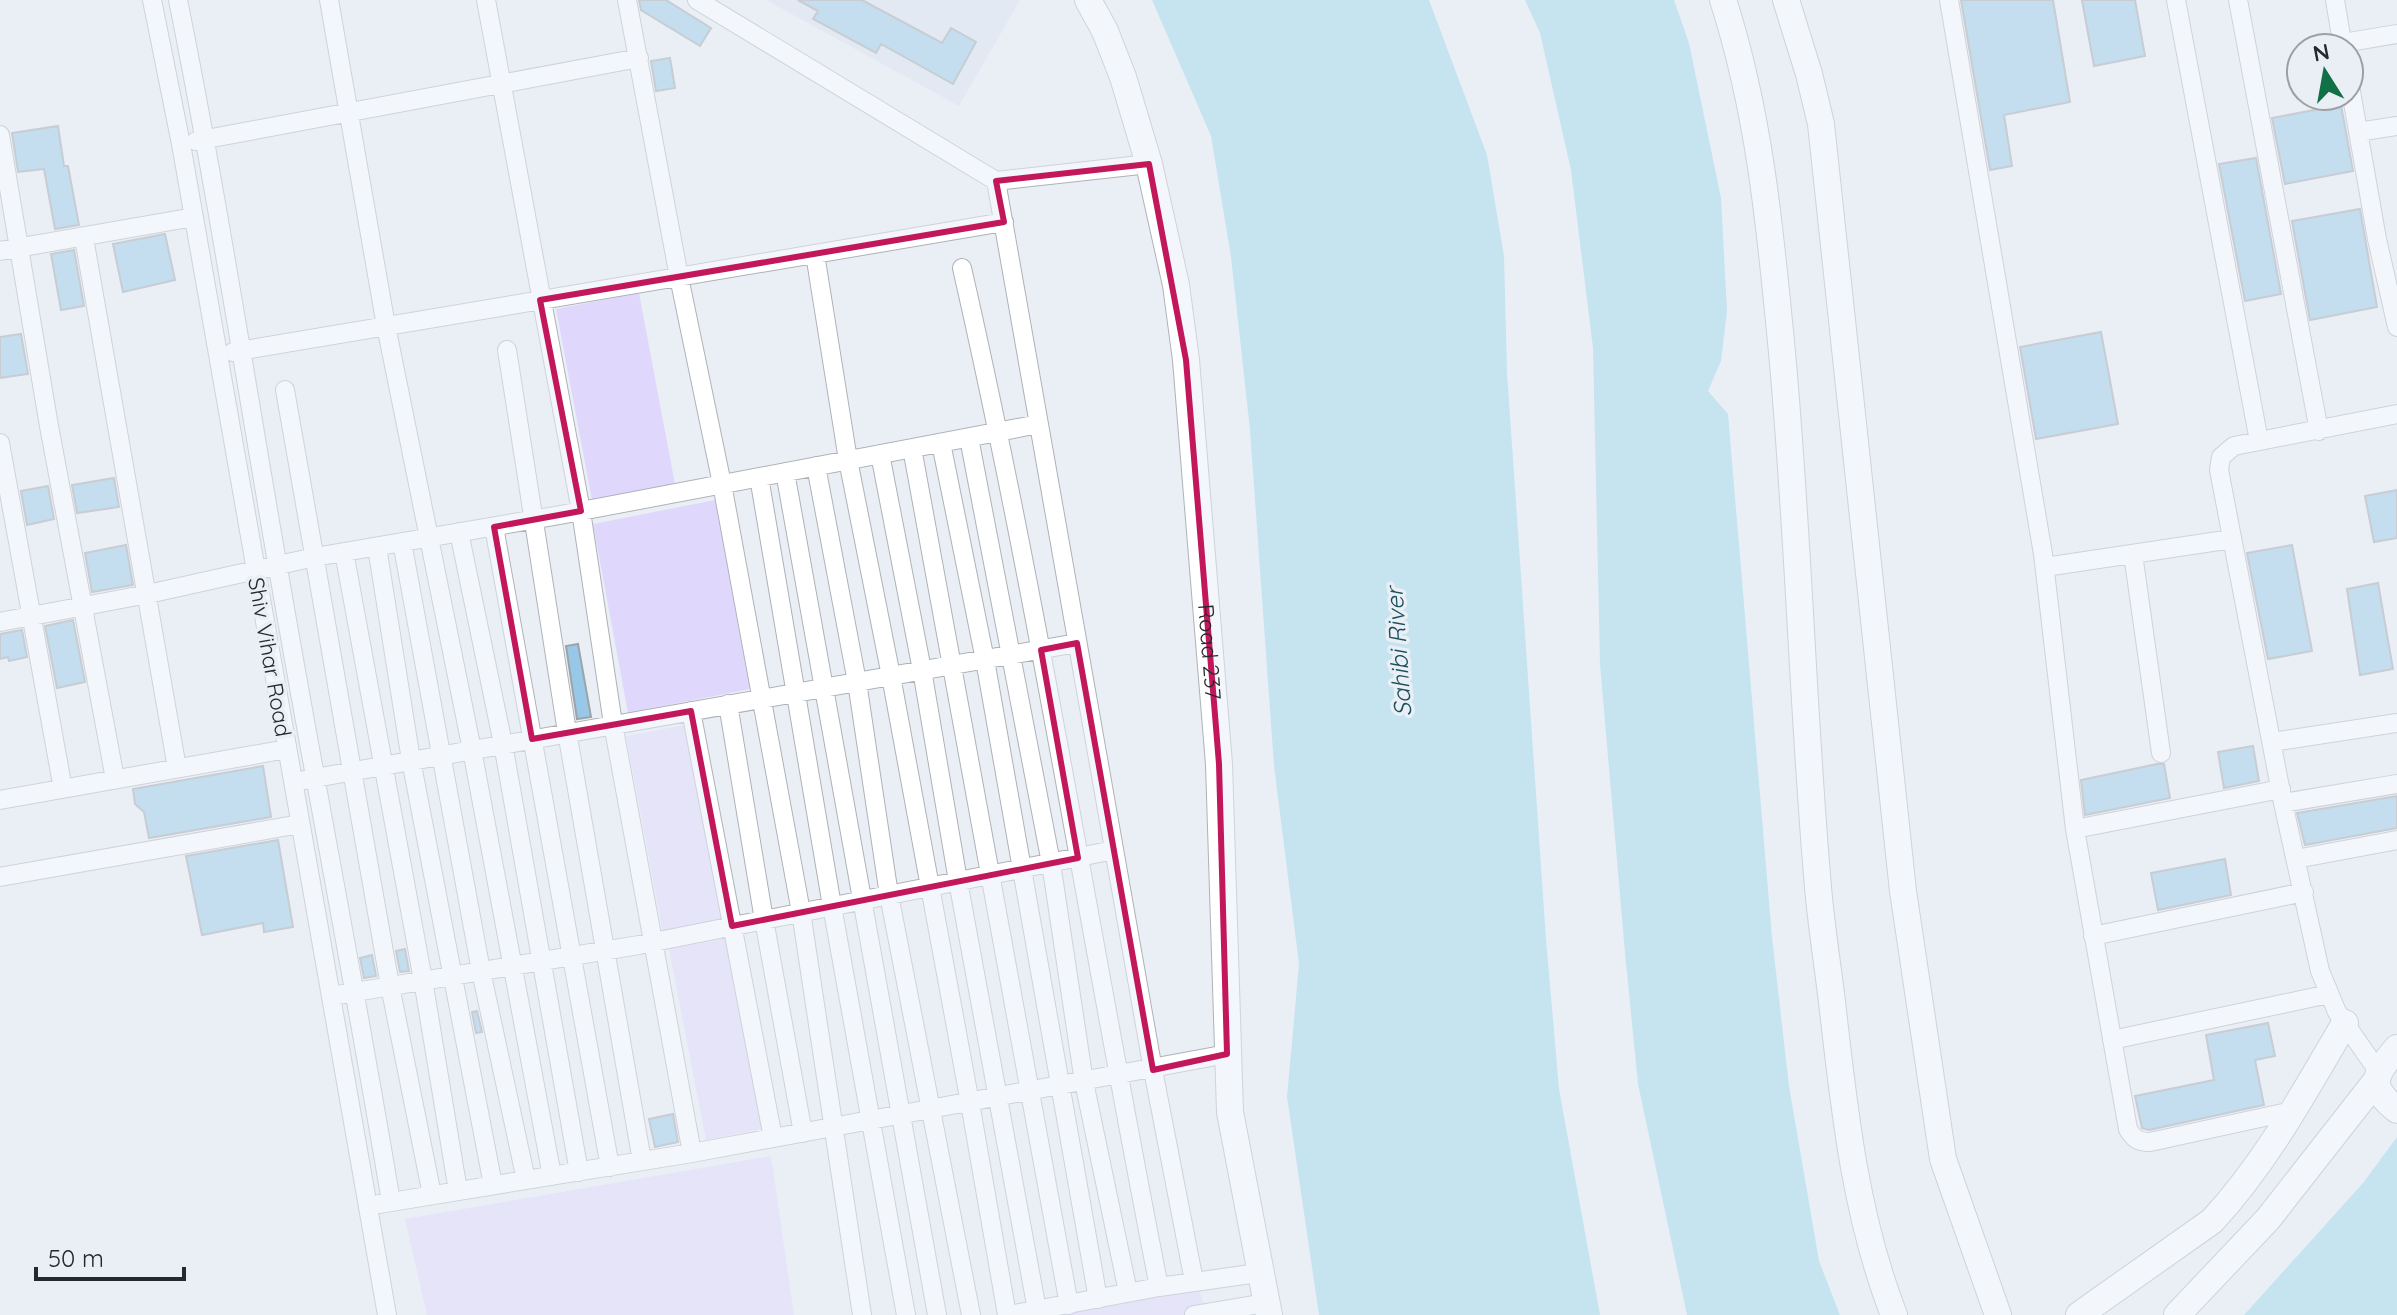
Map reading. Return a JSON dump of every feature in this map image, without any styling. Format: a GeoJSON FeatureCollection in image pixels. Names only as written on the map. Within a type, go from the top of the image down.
{"type":"FeatureCollection","features":[{"type":"Feature","properties":{"kind":"street","name":"Shiv Vihar Road"},"geometry":{"type":"LineString","coordinates":[[152,0],[181,144],[387,1315]]}},
{"type":"Feature","properties":{"kind":"street"},"geometry":{"type":"LineString","coordinates":[[178,0],[206,139],[278,567],[356,991],[391,1202]]}},
{"type":"Feature","properties":{"kind":"street"},"geometry":{"type":"LineString","coordinates":[[329,0],[386,326],[472,750],[552,1176]]}},
{"type":"Feature","properties":{"kind":"street"},"geometry":{"type":"LineString","coordinates":[[486,0],[581,511],[613,724],[692,1153]]}},
{"type":"Feature","properties":{"kind":"street"},"geometry":{"type":"LineString","coordinates":[[627,0],[722,484],[801,912],[862,1315]]}},
{"type":"Feature","properties":{"kind":"street"},"geometry":{"type":"LineString","coordinates":[[697,0],[996,181],[1149,164]]}},
{"type":"Feature","properties":{"kind":"street","name":"Road 237"},"geometry":{"type":"LineString","coordinates":[[1088,0],[1105,31],[1123,77],[1149,164],[1176,285],[1190,405],[1219,764],[1230,1112],[1267,1309]]}},
{"type":"Feature","properties":{"kind":"street"},"geometry":{"type":"LineString","coordinates":[[1723,0],[1739,48],[1770,228],[1789,431],[1817,877],[1843,1097],[1867,1236],[1894,1315]]}},
{"type":"Feature","properties":{"kind":"street"},"geometry":{"type":"LineString","coordinates":[[1786,0],[1821,124],[1903,891],[1943,1159],[1998,1315]]}},
{"type":"Feature","properties":{"kind":"street"},"geometry":{"type":"LineString","coordinates":[[1949,0],[2045,567],[2075,829],[2128,1129],[2140,1142],[2292,1111]]}},
{"type":"Feature","properties":{"kind":"street"},"geometry":{"type":"LineString","coordinates":[[2176,0],[2259,441]]}},
{"type":"Feature","properties":{"kind":"street"},"geometry":{"type":"LineString","coordinates":[[2238,0],[2319,431]]}},
{"type":"Feature","properties":{"kind":"street"},"geometry":{"type":"LineString","coordinates":[[2335,0],[2341,32]]}},
{"type":"Feature","properties":{"kind":"street"},"geometry":{"type":"LineString","coordinates":[[2365,41],[2397,34]]}},
{"type":"Feature","properties":{"kind":"street"},"geometry":{"type":"LineString","coordinates":[[181,144],[639,58]]}},
{"type":"Feature","properties":{"kind":"street"},"geometry":{"type":"LineString","coordinates":[[2355,112],[2377,239],[2393,290],[2397,327]]}},
{"type":"Feature","properties":{"kind":"street"},"geometry":{"type":"LineString","coordinates":[[2358,132],[2397,126]]}},
{"type":"Feature","properties":{"kind":"street"},"geometry":{"type":"LineString","coordinates":[[0,135],[9,249],[115,779]]}},
{"type":"Feature","properties":{"kind":"street"},"geometry":{"type":"LineString","coordinates":[[996,181],[1153,1070],[1194,1281]]}},
{"type":"Feature","properties":{"kind":"street"},"geometry":{"type":"LineString","coordinates":[[9,249],[194,217]]}},
{"type":"Feature","properties":{"kind":"street"},"geometry":{"type":"LineString","coordinates":[[218,355],[1004,222]]}},
{"type":"Feature","properties":{"kind":"street"},"geometry":{"type":"LineString","coordinates":[[2377,239],[2397,235]]}},
{"type":"Feature","properties":{"kind":"street"},"geometry":{"type":"LineString","coordinates":[[84,238],[177,768]]}},
{"type":"Feature","properties":{"kind":"street"},"geometry":{"type":"LineString","coordinates":[[815,254],[848,460],[891,676],[1008,1315],[1128,1292],[1258,1273]]}},
{"type":"Feature","properties":{"kind":"street"},"geometry":{"type":"LineString","coordinates":[[962,268],[1000,432],[1117,1076],[1159,1287]]}},
{"type":"Feature","properties":{"kind":"street"},"geometry":{"type":"LineString","coordinates":[[507,350],[536,519],[567,732],[642,1161]]}},
{"type":"Feature","properties":{"kind":"street"},"geometry":{"type":"LineString","coordinates":[[285,390],[390,986],[432,1195]]}},
{"type":"Feature","properties":{"kind":"street"},"geometry":{"type":"LineString","coordinates":[[2385,1091],[2329,994],[2320,971],[2282,796],[2219,470],[2228,449],[2397,414]]}},
{"type":"Feature","properties":{"kind":"street"},"geometry":{"type":"LineString","coordinates":[[0,622],[148,594],[315,557],[494,527],[1039,424]]}},
{"type":"Feature","properties":{"kind":"street"},"geometry":{"type":"LineString","coordinates":[[969,438],[1051,863],[1084,1082],[1128,1292]]}},
{"type":"Feature","properties":{"kind":"street"},"geometry":{"type":"LineString","coordinates":[[0,443],[63,789]]}},
{"type":"Feature","properties":{"kind":"street"},"geometry":{"type":"LineString","coordinates":[[941,443],[985,660],[1098,1299]]}},
{"type":"Feature","properties":{"kind":"street"},"geometry":{"type":"LineString","coordinates":[[912,448],[1069,1305]]}},
{"type":"Feature","properties":{"kind":"street"},"geometry":{"type":"LineString","coordinates":[[880,454],[1037,1310]]}},
{"type":"Feature","properties":{"kind":"street"},"geometry":{"type":"LineString","coordinates":[[816,466],[857,682],[889,895],[971,1315]]}},
{"type":"Feature","properties":{"kind":"street"},"geometry":{"type":"LineString","coordinates":[[785,472],[937,1315]]}},
{"type":"Feature","properties":{"kind":"street"},"geometry":{"type":"LineString","coordinates":[[759,477],[906,1315]]}},
{"type":"Feature","properties":{"kind":"street"},"geometry":{"type":"LineString","coordinates":[[494,527],[610,1167]]}},
{"type":"Feature","properties":{"kind":"street"},"geometry":{"type":"LineString","coordinates":[[459,532],[503,744],[579,1172]]}},
{"type":"Feature","properties":{"kind":"street"},"geometry":{"type":"LineString","coordinates":[[2045,567],[2232,539]]}},
{"type":"Feature","properties":{"kind":"street"},"geometry":{"type":"LineString","coordinates":[[402,542],[481,971],[526,1180]]}},
{"type":"Feature","properties":{"kind":"street"},"geometry":{"type":"LineString","coordinates":[[377,547],[411,760],[493,1185]]}},
{"type":"Feature","properties":{"kind":"street"},"geometry":{"type":"LineString","coordinates":[[344,552],[423,980],[458,1191]]}},
{"type":"Feature","properties":{"kind":"street"},"geometry":{"type":"LineString","coordinates":[[2133,554],[2161,753]]}},
{"type":"Feature","properties":{"kind":"street"},"geometry":{"type":"LineString","coordinates":[[293,781],[1077,643]]}},
{"type":"Feature","properties":{"kind":"street"},"geometry":{"type":"LineString","coordinates":[[728,704],[803,1133]]}},
{"type":"Feature","properties":{"kind":"street"},"geometry":{"type":"LineString","coordinates":[[691,711],[773,1138]]}},
{"type":"Feature","properties":{"kind":"street"},"geometry":{"type":"LineString","coordinates":[[2272,742],[2397,723]]}},
{"type":"Feature","properties":{"kind":"street"},"geometry":{"type":"LineString","coordinates":[[1,797],[287,749]]}},
{"type":"Feature","properties":{"kind":"street"},"geometry":{"type":"LineString","coordinates":[[2075,829],[2282,796],[2397,784]]}},
{"type":"Feature","properties":{"kind":"street"},"geometry":{"type":"LineString","coordinates":[[0,877],[300,824]]}},
{"type":"Feature","properties":{"kind":"street"},"geometry":{"type":"LineString","coordinates":[[2296,859],[2397,840]]}},
{"type":"Feature","properties":{"kind":"street"},"geometry":{"type":"LineString","coordinates":[[331,996],[652,942],[1114,850]]}},
{"type":"Feature","properties":{"kind":"street"},"geometry":{"type":"LineString","coordinates":[[2093,936],[2304,892]]}},
{"type":"Feature","properties":{"kind":"street"},"geometry":{"type":"LineString","coordinates":[[2112,1040],[2329,994]]}},
{"type":"Feature","properties":{"kind":"street"},"geometry":{"type":"LineString","coordinates":[[2079,1315],[2212,1221],[2247,1181],[2345,1023]]}},
{"type":"Feature","properties":{"kind":"street"},"geometry":{"type":"LineString","coordinates":[[2177,1315],[2385,1091],[2397,1048]]}},
{"type":"Feature","properties":{"kind":"street"},"geometry":{"type":"LineString","coordinates":[[367,1206],[692,1153],[1227,1054]]}},
{"type":"Feature","properties":{"kind":"street"},"geometry":{"type":"LineString","coordinates":[[1194,1315],[1267,1309]]}},
{"type":"Feature","properties":{"kind":"highlighted area"},"geometry":{"type":"Polygon","coordinates":[[[1149,164],[1186,360],[1219,764],[1227,1054],[1153,1070],[1077,643],[1041,650],[1078,858],[732,926],[691,711],[532,739],[494,527],[581,511],[540,300],[1004,222],[996,181],[1149,164]]]}},
{"type":"Feature","properties":{"kind":"shaded area"},"geometry":{"type":"Polygon","coordinates":[[[766,0],[1020,0],[959,106],[766,0]]]}},
{"type":"Feature","properties":{"kind":"shaded area"},"geometry":{"type":"Polygon","coordinates":[[[639,293],[675,484],[592,500],[556,309],[639,293]]]}},
{"type":"Feature","properties":{"kind":"shaded area"},"geometry":{"type":"Polygon","coordinates":[[[715,500],[750,689],[628,713],[593,524],[715,500]]]}},
{"type":"Feature","properties":{"kind":"shaded area"},"geometry":{"type":"Polygon","coordinates":[[[685,725],[722,922],[663,933],[626,736],[685,725]]]}},
{"type":"Feature","properties":{"kind":"shaded area"},"geometry":{"type":"Polygon","coordinates":[[[729,938],[766,1128],[706,1140],[669,949],[729,938]]]}},
{"type":"Feature","properties":{"kind":"shaded area"},"geometry":{"type":"Polygon","coordinates":[[[771,1156],[794,1315],[427,1315],[405,1219],[771,1156]]]}},
{"type":"Feature","properties":{"kind":"shaded area"},"geometry":{"type":"Polygon","coordinates":[[[1199,1289],[1207,1315],[1062,1315],[1199,1289]]]}},
{"type":"Feature","properties":{"kind":"water","name":"Sahibi River"},"geometry":{"type":"Polygon","coordinates":[[[1152,0],[1429,0],[1487,155],[1504,256],[1507,372],[1559,1089],[1600,1315],[1319,1315],[1287,1097],[1299,964],[1274,766],[1250,430],[1231,257],[1211,136],[1152,0]]]}},
{"type":"Feature","properties":{"kind":"water"},"geometry":{"type":"Polygon","coordinates":[[[1525,0],[1674,0],[1689,43],[1721,198],[1727,311],[1721,361],[1708,391],[1728,414],[1772,937],[1789,1086],[1819,1261],[1840,1315],[1687,1315],[1638,1084],[1625,953],[1600,664],[1593,348],[1571,170],[1540,33],[1525,0]]]}},
{"type":"Feature","properties":{"kind":"water"},"geometry":{"type":"Polygon","coordinates":[[[2397,1137],[2397,1315],[2244,1315],[2363,1183],[2397,1137]]]}},
{"type":"Feature","properties":{"kind":"building"},"geometry":{"type":"Polygon","coordinates":[[[639,0],[666,0],[711,28],[700,46],[641,10],[639,0]]]}},
{"type":"Feature","properties":{"kind":"building"},"geometry":{"type":"Polygon","coordinates":[[[798,0],[862,0],[942,43],[951,28],[976,42],[953,84],[881,44],[876,53],[813,19],[818,11],[798,0]]]}},
{"type":"Feature","properties":{"kind":"building"},"geometry":{"type":"Polygon","coordinates":[[[1961,0],[2053,0],[2070,102],[2004,115],[2012,166],[1990,170],[1961,0]]]}},
{"type":"Feature","properties":{"kind":"building"},"geometry":{"type":"Polygon","coordinates":[[[2082,0],[2135,0],[2145,56],[2094,66],[2082,0]]]}},
{"type":"Feature","properties":{"kind":"building"},"geometry":{"type":"Polygon","coordinates":[[[670,58],[675,88],[656,91],[651,61],[670,58]]]}},
{"type":"Feature","properties":{"kind":"building"},"geometry":{"type":"Polygon","coordinates":[[[2304,112],[2342,112],[2353,171],[2285,184],[2272,118],[2304,112]]]}},
{"type":"Feature","properties":{"kind":"building"},"geometry":{"type":"Polygon","coordinates":[[[58,126],[64,166],[68,166],[79,225],[55,229],[44,169],[18,172],[12,133],[58,126]]]}},
{"type":"Feature","properties":{"kind":"building"},"geometry":{"type":"Polygon","coordinates":[[[2256,158],[2281,294],[2245,301],[2219,164],[2256,158]]]}},
{"type":"Feature","properties":{"kind":"building"},"geometry":{"type":"Polygon","coordinates":[[[2360,209],[2377,307],[2310,320],[2292,221],[2360,209]]]}},
{"type":"Feature","properties":{"kind":"building"},"geometry":{"type":"Polygon","coordinates":[[[165,234],[175,280],[123,292],[113,244],[165,234]]]}},
{"type":"Feature","properties":{"kind":"building"},"geometry":{"type":"Polygon","coordinates":[[[74,250],[84,306],[61,310],[51,254],[74,250]]]}},
{"type":"Feature","properties":{"kind":"building"},"geometry":{"type":"Polygon","coordinates":[[[2101,332],[2118,424],[2036,439],[2020,347],[2101,332]]]}},
{"type":"Feature","properties":{"kind":"building"},"geometry":{"type":"Polygon","coordinates":[[[21,334],[28,374],[0,378],[0,337],[21,334]]]}},
{"type":"Feature","properties":{"kind":"building"},"geometry":{"type":"Polygon","coordinates":[[[114,478],[119,507],[77,513],[72,485],[114,478]]]}},
{"type":"Feature","properties":{"kind":"building"},"geometry":{"type":"Polygon","coordinates":[[[48,486],[54,519],[27,525],[21,491],[48,486]]]}},
{"type":"Feature","properties":{"kind":"building"},"geometry":{"type":"Polygon","coordinates":[[[2397,490],[2397,538],[2374,542],[2365,496],[2397,490]]]}},
{"type":"Feature","properties":{"kind":"building"},"geometry":{"type":"Polygon","coordinates":[[[126,545],[133,585],[92,592],[85,553],[126,545]]]}},
{"type":"Feature","properties":{"kind":"building"},"geometry":{"type":"Polygon","coordinates":[[[2292,545],[2312,651],[2268,659],[2247,553],[2292,545]]]}},
{"type":"Feature","properties":{"kind":"building"},"geometry":{"type":"Polygon","coordinates":[[[2378,583],[2393,669],[2360,675],[2347,589],[2378,583]]]}},
{"type":"Feature","properties":{"kind":"building"},"geometry":{"type":"Polygon","coordinates":[[[73,620],[85,682],[57,688],[45,626],[73,620]]]}},
{"type":"Feature","properties":{"kind":"building"},"geometry":{"type":"Polygon","coordinates":[[[22,630],[27,657],[9,661],[8,657],[0,659],[0,634],[22,630]]]}},
{"type":"Feature","properties":{"kind":"building"},"geometry":{"type":"Polygon","coordinates":[[[578,644],[591,717],[577,719],[566,646],[578,644]]]}},
{"type":"Feature","properties":{"kind":"building"},"geometry":{"type":"Polygon","coordinates":[[[2253,746],[2259,781],[2224,788],[2218,752],[2253,746]]]}},
{"type":"Feature","properties":{"kind":"building"},"geometry":{"type":"Polygon","coordinates":[[[2164,764],[2170,798],[2085,815],[2081,780],[2164,764]]]}},
{"type":"Feature","properties":{"kind":"building"},"geometry":{"type":"Polygon","coordinates":[[[263,766],[271,817],[149,838],[144,812],[135,804],[133,789],[263,766]]]}},
{"type":"Feature","properties":{"kind":"building"},"geometry":{"type":"Polygon","coordinates":[[[2397,796],[2397,828],[2305,845],[2297,813],[2397,796]]]}},
{"type":"Feature","properties":{"kind":"building"},"geometry":{"type":"Polygon","coordinates":[[[278,840],[293,927],[264,932],[263,923],[202,935],[186,856],[278,840]]]}},
{"type":"Feature","properties":{"kind":"building"},"geometry":{"type":"Polygon","coordinates":[[[2225,859],[2231,895],[2158,910],[2151,873],[2225,859]]]}},
{"type":"Feature","properties":{"kind":"building"},"geometry":{"type":"Polygon","coordinates":[[[405,949],[409,971],[400,972],[396,951],[405,949]]]}},
{"type":"Feature","properties":{"kind":"building"},"geometry":{"type":"Polygon","coordinates":[[[372,955],[376,976],[364,978],[360,958],[372,955]]]}},
{"type":"Feature","properties":{"kind":"building"},"geometry":{"type":"Polygon","coordinates":[[[477,1011],[482,1032],[476,1033],[472,1012],[477,1011]]]}},
{"type":"Feature","properties":{"kind":"building"},"geometry":{"type":"Polygon","coordinates":[[[2268,1023],[2275,1056],[2255,1060],[2264,1105],[2149,1130],[2142,1128],[2135,1096],[2214,1080],[2206,1035],[2268,1023]]]}},
{"type":"Feature","properties":{"kind":"building"},"geometry":{"type":"Polygon","coordinates":[[[673,1114],[678,1142],[655,1147],[649,1119],[673,1114]]]}}]}
